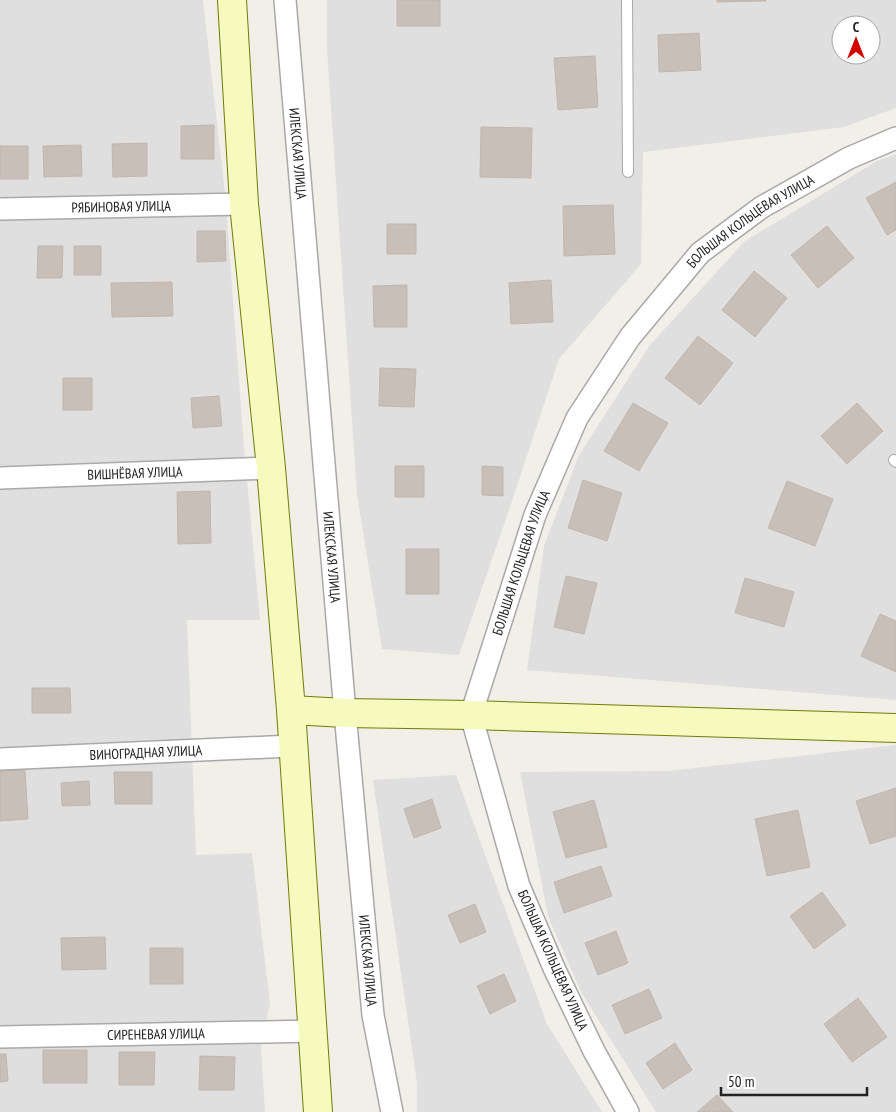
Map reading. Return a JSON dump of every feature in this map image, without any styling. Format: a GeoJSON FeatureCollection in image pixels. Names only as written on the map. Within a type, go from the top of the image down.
{"type":"FeatureCollection","features":[{"type":"Feature","properties":{"kind":"street"},"geometry":{"type":"LineString","coordinates":[[232,0],[244,204],[271,468],[291,710],[318,1112]]}},
{"type":"Feature","properties":{"kind":"street","name":"ИЛЕКСКАЯ УЛИЦА"},"geometry":{"type":"LineString","coordinates":[[285,0],[372,1015],[392,1112]]}},
{"type":"Feature","properties":{"kind":"street","name":"БОЛЬШАЯ КОЛЬЦЕВАЯ УЛИЦА"},"geometry":{"type":"LineString","coordinates":[[628,1112],[594,1051],[558,977],[519,886],[471,715],[535,515],[578,418],[630,337],[700,253],[762,207],[849,158],[896,138]]}},
{"type":"Feature","properties":{"kind":"street","name":"РЯБИНОВАЯ УЛИЦА"},"geometry":{"type":"LineString","coordinates":[[0,209],[244,204]]}},
{"type":"Feature","properties":{"kind":"street","name":"ВИШНЁВАЯ УЛИЦА"},"geometry":{"type":"LineString","coordinates":[[0,478],[271,468]]}},
{"type":"Feature","properties":{"kind":"street"},"geometry":{"type":"LineString","coordinates":[[291,710],[896,728]]}},
{"type":"Feature","properties":{"kind":"street","name":"ВИНОГРАДНАЯ УЛИЦА"},"geometry":{"type":"LineString","coordinates":[[0,759],[292,746]]}},
{"type":"Feature","properties":{"kind":"street","name":"СИРЕНЕВАЯ УЛИЦА"},"geometry":{"type":"LineString","coordinates":[[0,1037],[313,1031]]}},
{"type":"Feature","properties":{"kind":"lane"},"geometry":{"type":"LineString","coordinates":[[626,0],[628,172]]}},
{"type":"Feature","properties":{"kind":"shaded area"},"geometry":{"type":"Polygon","coordinates":[[[0,0],[203,0],[225,193],[244,447],[260,620],[187,620],[196,855],[252,853],[270,1003],[261,1047],[265,1112],[0,1112],[0,0]]]}},
{"type":"Feature","properties":{"kind":"shaded area"},"geometry":{"type":"Polygon","coordinates":[[[327,0],[896,0],[896,108],[844,127],[643,152],[641,264],[559,359],[459,655],[382,649],[357,495],[327,49],[327,0]]]}},
{"type":"Feature","properties":{"kind":"shaded area"},"geometry":{"type":"Polygon","coordinates":[[[896,154],[896,700],[527,670],[544,546],[579,455],[650,345],[745,241],[877,161],[896,154]]]}},
{"type":"Feature","properties":{"kind":"shaded area"},"geometry":{"type":"Polygon","coordinates":[[[896,745],[896,1112],[656,1112],[581,992],[548,916],[520,772],[668,771],[896,745]]]}},
{"type":"Feature","properties":{"kind":"shaded area"},"geometry":{"type":"Polygon","coordinates":[[[456,775],[547,1024],[602,1112],[417,1112],[417,1083],[373,780],[456,775]]]}},
{"type":"Feature","properties":{"kind":"building"},"geometry":{"type":"Polygon","coordinates":[[[397,0],[440,0],[440,26],[397,26],[397,0]]]}},
{"type":"Feature","properties":{"kind":"building"},"geometry":{"type":"Polygon","coordinates":[[[717,0],[766,0],[766,1],[717,2],[717,0]]]}},
{"type":"Feature","properties":{"kind":"building"},"geometry":{"type":"Polygon","coordinates":[[[699,33],[701,70],[659,72],[658,35],[699,33]]]}},
{"type":"Feature","properties":{"kind":"building"},"geometry":{"type":"Polygon","coordinates":[[[595,56],[598,107],[558,110],[554,58],[595,56]]]}},
{"type":"Feature","properties":{"kind":"building"},"geometry":{"type":"Polygon","coordinates":[[[214,125],[214,159],[181,159],[181,126],[214,125]]]}},
{"type":"Feature","properties":{"kind":"building"},"geometry":{"type":"Polygon","coordinates":[[[481,127],[532,128],[531,178],[480,177],[481,127]]]}},
{"type":"Feature","properties":{"kind":"building"},"geometry":{"type":"Polygon","coordinates":[[[147,143],[147,176],[113,177],[112,144],[147,143]]]}},
{"type":"Feature","properties":{"kind":"building"},"geometry":{"type":"Polygon","coordinates":[[[81,145],[82,176],[44,177],[43,146],[81,145]]]}},
{"type":"Feature","properties":{"kind":"building"},"geometry":{"type":"Polygon","coordinates":[[[0,146],[28,146],[28,179],[0,179],[0,146]]]}},
{"type":"Feature","properties":{"kind":"building"},"geometry":{"type":"Polygon","coordinates":[[[896,182],[896,230],[887,235],[866,198],[896,182]]]}},
{"type":"Feature","properties":{"kind":"building"},"geometry":{"type":"Polygon","coordinates":[[[613,205],[615,254],[564,256],[563,206],[613,205]]]}},
{"type":"Feature","properties":{"kind":"building"},"geometry":{"type":"Polygon","coordinates":[[[387,224],[416,224],[416,254],[387,254],[387,224]]]}},
{"type":"Feature","properties":{"kind":"building"},"geometry":{"type":"Polygon","coordinates":[[[827,226],[854,258],[818,288],[791,255],[827,226]]]}},
{"type":"Feature","properties":{"kind":"building"},"geometry":{"type":"Polygon","coordinates":[[[197,231],[225,231],[226,261],[197,262],[197,231]]]}},
{"type":"Feature","properties":{"kind":"building"},"geometry":{"type":"Polygon","coordinates":[[[38,246],[63,246],[62,278],[37,278],[38,246]]]}},
{"type":"Feature","properties":{"kind":"building"},"geometry":{"type":"Polygon","coordinates":[[[74,246],[101,246],[101,275],[74,275],[74,246]]]}},
{"type":"Feature","properties":{"kind":"building"},"geometry":{"type":"Polygon","coordinates":[[[754,271],[787,298],[755,337],[722,310],[754,271]]]}},
{"type":"Feature","properties":{"kind":"building"},"geometry":{"type":"Polygon","coordinates":[[[551,280],[553,322],[511,324],[509,283],[551,280]]]}},
{"type":"Feature","properties":{"kind":"building"},"geometry":{"type":"Polygon","coordinates":[[[172,282],[173,316],[112,317],[111,283],[172,282]]]}},
{"type":"Feature","properties":{"kind":"building"},"geometry":{"type":"Polygon","coordinates":[[[407,285],[407,327],[374,327],[373,286],[407,285]]]}},
{"type":"Feature","properties":{"kind":"building"},"geometry":{"type":"Polygon","coordinates":[[[698,336],[733,363],[700,405],[665,378],[698,336]]]}},
{"type":"Feature","properties":{"kind":"building"},"geometry":{"type":"Polygon","coordinates":[[[380,368],[416,369],[414,407],[379,406],[380,368]]]}},
{"type":"Feature","properties":{"kind":"building"},"geometry":{"type":"Polygon","coordinates":[[[63,378],[92,378],[92,410],[63,410],[63,378]]]}},
{"type":"Feature","properties":{"kind":"building"},"geometry":{"type":"Polygon","coordinates":[[[219,396],[222,426],[193,428],[191,398],[219,396]]]}},
{"type":"Feature","properties":{"kind":"building"},"geometry":{"type":"Polygon","coordinates":[[[633,403],[668,423],[639,471],[604,451],[633,403]]]}},
{"type":"Feature","properties":{"kind":"building"},"geometry":{"type":"Polygon","coordinates":[[[857,403],[883,431],[847,464],[821,436],[857,403]]]}},
{"type":"Feature","properties":{"kind":"building"},"geometry":{"type":"Polygon","coordinates":[[[395,466],[424,466],[424,497],[395,497],[395,466]]]}},
{"type":"Feature","properties":{"kind":"building"},"geometry":{"type":"Polygon","coordinates":[[[482,466],[503,467],[503,496],[482,495],[482,466]]]}},
{"type":"Feature","properties":{"kind":"building"},"geometry":{"type":"Polygon","coordinates":[[[583,480],[622,493],[607,541],[568,528],[583,480]]]}},
{"type":"Feature","properties":{"kind":"building"},"geometry":{"type":"Polygon","coordinates":[[[787,481],[833,499],[815,546],[768,528],[787,481]]]}},
{"type":"Feature","properties":{"kind":"building"},"geometry":{"type":"Polygon","coordinates":[[[210,491],[211,543],[178,544],[177,492],[210,491]]]}},
{"type":"Feature","properties":{"kind":"building"},"geometry":{"type":"Polygon","coordinates":[[[406,549],[439,549],[439,594],[406,594],[406,549]]]}},
{"type":"Feature","properties":{"kind":"building"},"geometry":{"type":"Polygon","coordinates":[[[566,576],[597,583],[584,634],[554,627],[566,576]]]}},
{"type":"Feature","properties":{"kind":"building"},"geometry":{"type":"Polygon","coordinates":[[[745,578],[794,592],[784,627],[735,613],[745,578]]]}},
{"type":"Feature","properties":{"kind":"building"},"geometry":{"type":"Polygon","coordinates":[[[880,614],[896,621],[896,672],[861,656],[880,614]]]}},
{"type":"Feature","properties":{"kind":"building"},"geometry":{"type":"Polygon","coordinates":[[[32,688],[70,688],[71,713],[32,713],[32,688]]]}},
{"type":"Feature","properties":{"kind":"building"},"geometry":{"type":"Polygon","coordinates":[[[25,770],[28,819],[0,821],[0,771],[25,770]]]}},
{"type":"Feature","properties":{"kind":"building"},"geometry":{"type":"Polygon","coordinates":[[[114,772],[152,772],[152,804],[115,804],[114,772]]]}},
{"type":"Feature","properties":{"kind":"building"},"geometry":{"type":"Polygon","coordinates":[[[89,781],[90,805],[62,806],[61,783],[89,781]]]}},
{"type":"Feature","properties":{"kind":"building"},"geometry":{"type":"Polygon","coordinates":[[[896,788],[896,836],[870,844],[856,801],[896,788]]]}},
{"type":"Feature","properties":{"kind":"building"},"geometry":{"type":"Polygon","coordinates":[[[432,799],[441,828],[414,838],[404,809],[432,799]]]}},
{"type":"Feature","properties":{"kind":"building"},"geometry":{"type":"Polygon","coordinates":[[[594,800],[607,847],[566,858],[553,812],[594,800]]]}},
{"type":"Feature","properties":{"kind":"building"},"geometry":{"type":"Polygon","coordinates":[[[798,810],[810,867],[767,876],[755,819],[798,810]]]}},
{"type":"Feature","properties":{"kind":"building"},"geometry":{"type":"Polygon","coordinates":[[[601,866],[612,896],[564,913],[554,882],[601,866]]]}},
{"type":"Feature","properties":{"kind":"building"},"geometry":{"type":"Polygon","coordinates":[[[822,892],[846,925],[814,949],[790,916],[822,892]]]}},
{"type":"Feature","properties":{"kind":"building"},"geometry":{"type":"Polygon","coordinates":[[[475,904],[486,932],[460,943],[448,915],[475,904]]]}},
{"type":"Feature","properties":{"kind":"building"},"geometry":{"type":"Polygon","coordinates":[[[616,931],[628,963],[598,975],[585,943],[616,931]]]}},
{"type":"Feature","properties":{"kind":"building"},"geometry":{"type":"Polygon","coordinates":[[[105,937],[106,969],[62,970],[61,938],[105,937]]]}},
{"type":"Feature","properties":{"kind":"building"},"geometry":{"type":"Polygon","coordinates":[[[150,948],[183,948],[183,984],[150,984],[150,948]]]}},
{"type":"Feature","properties":{"kind":"building"},"geometry":{"type":"Polygon","coordinates":[[[504,974],[516,1001],[490,1014],[477,986],[504,974]]]}},
{"type":"Feature","properties":{"kind":"building"},"geometry":{"type":"Polygon","coordinates":[[[649,989],[662,1018],[625,1034],[612,1005],[649,989]]]}},
{"type":"Feature","properties":{"kind":"building"},"geometry":{"type":"Polygon","coordinates":[[[858,998],[887,1037],[852,1062],[824,1024],[858,998]]]}},
{"type":"Feature","properties":{"kind":"building"},"geometry":{"type":"Polygon","coordinates":[[[675,1043],[692,1070],[663,1089],[646,1063],[675,1043]]]}},
{"type":"Feature","properties":{"kind":"building"},"geometry":{"type":"Polygon","coordinates":[[[43,1050],[87,1050],[87,1083],[43,1083],[43,1050]]]}},
{"type":"Feature","properties":{"kind":"building"},"geometry":{"type":"Polygon","coordinates":[[[119,1052],[155,1052],[154,1085],[119,1085],[119,1052]]]}},
{"type":"Feature","properties":{"kind":"building"},"geometry":{"type":"Polygon","coordinates":[[[0,1054],[6,1054],[8,1081],[0,1082],[0,1054]]]}},
{"type":"Feature","properties":{"kind":"building"},"geometry":{"type":"Polygon","coordinates":[[[200,1056],[235,1057],[234,1090],[199,1090],[200,1056]]]}},
{"type":"Feature","properties":{"kind":"building"},"geometry":{"type":"Polygon","coordinates":[[[717,1095],[733,1112],[697,1112],[717,1095]]]}}]}
